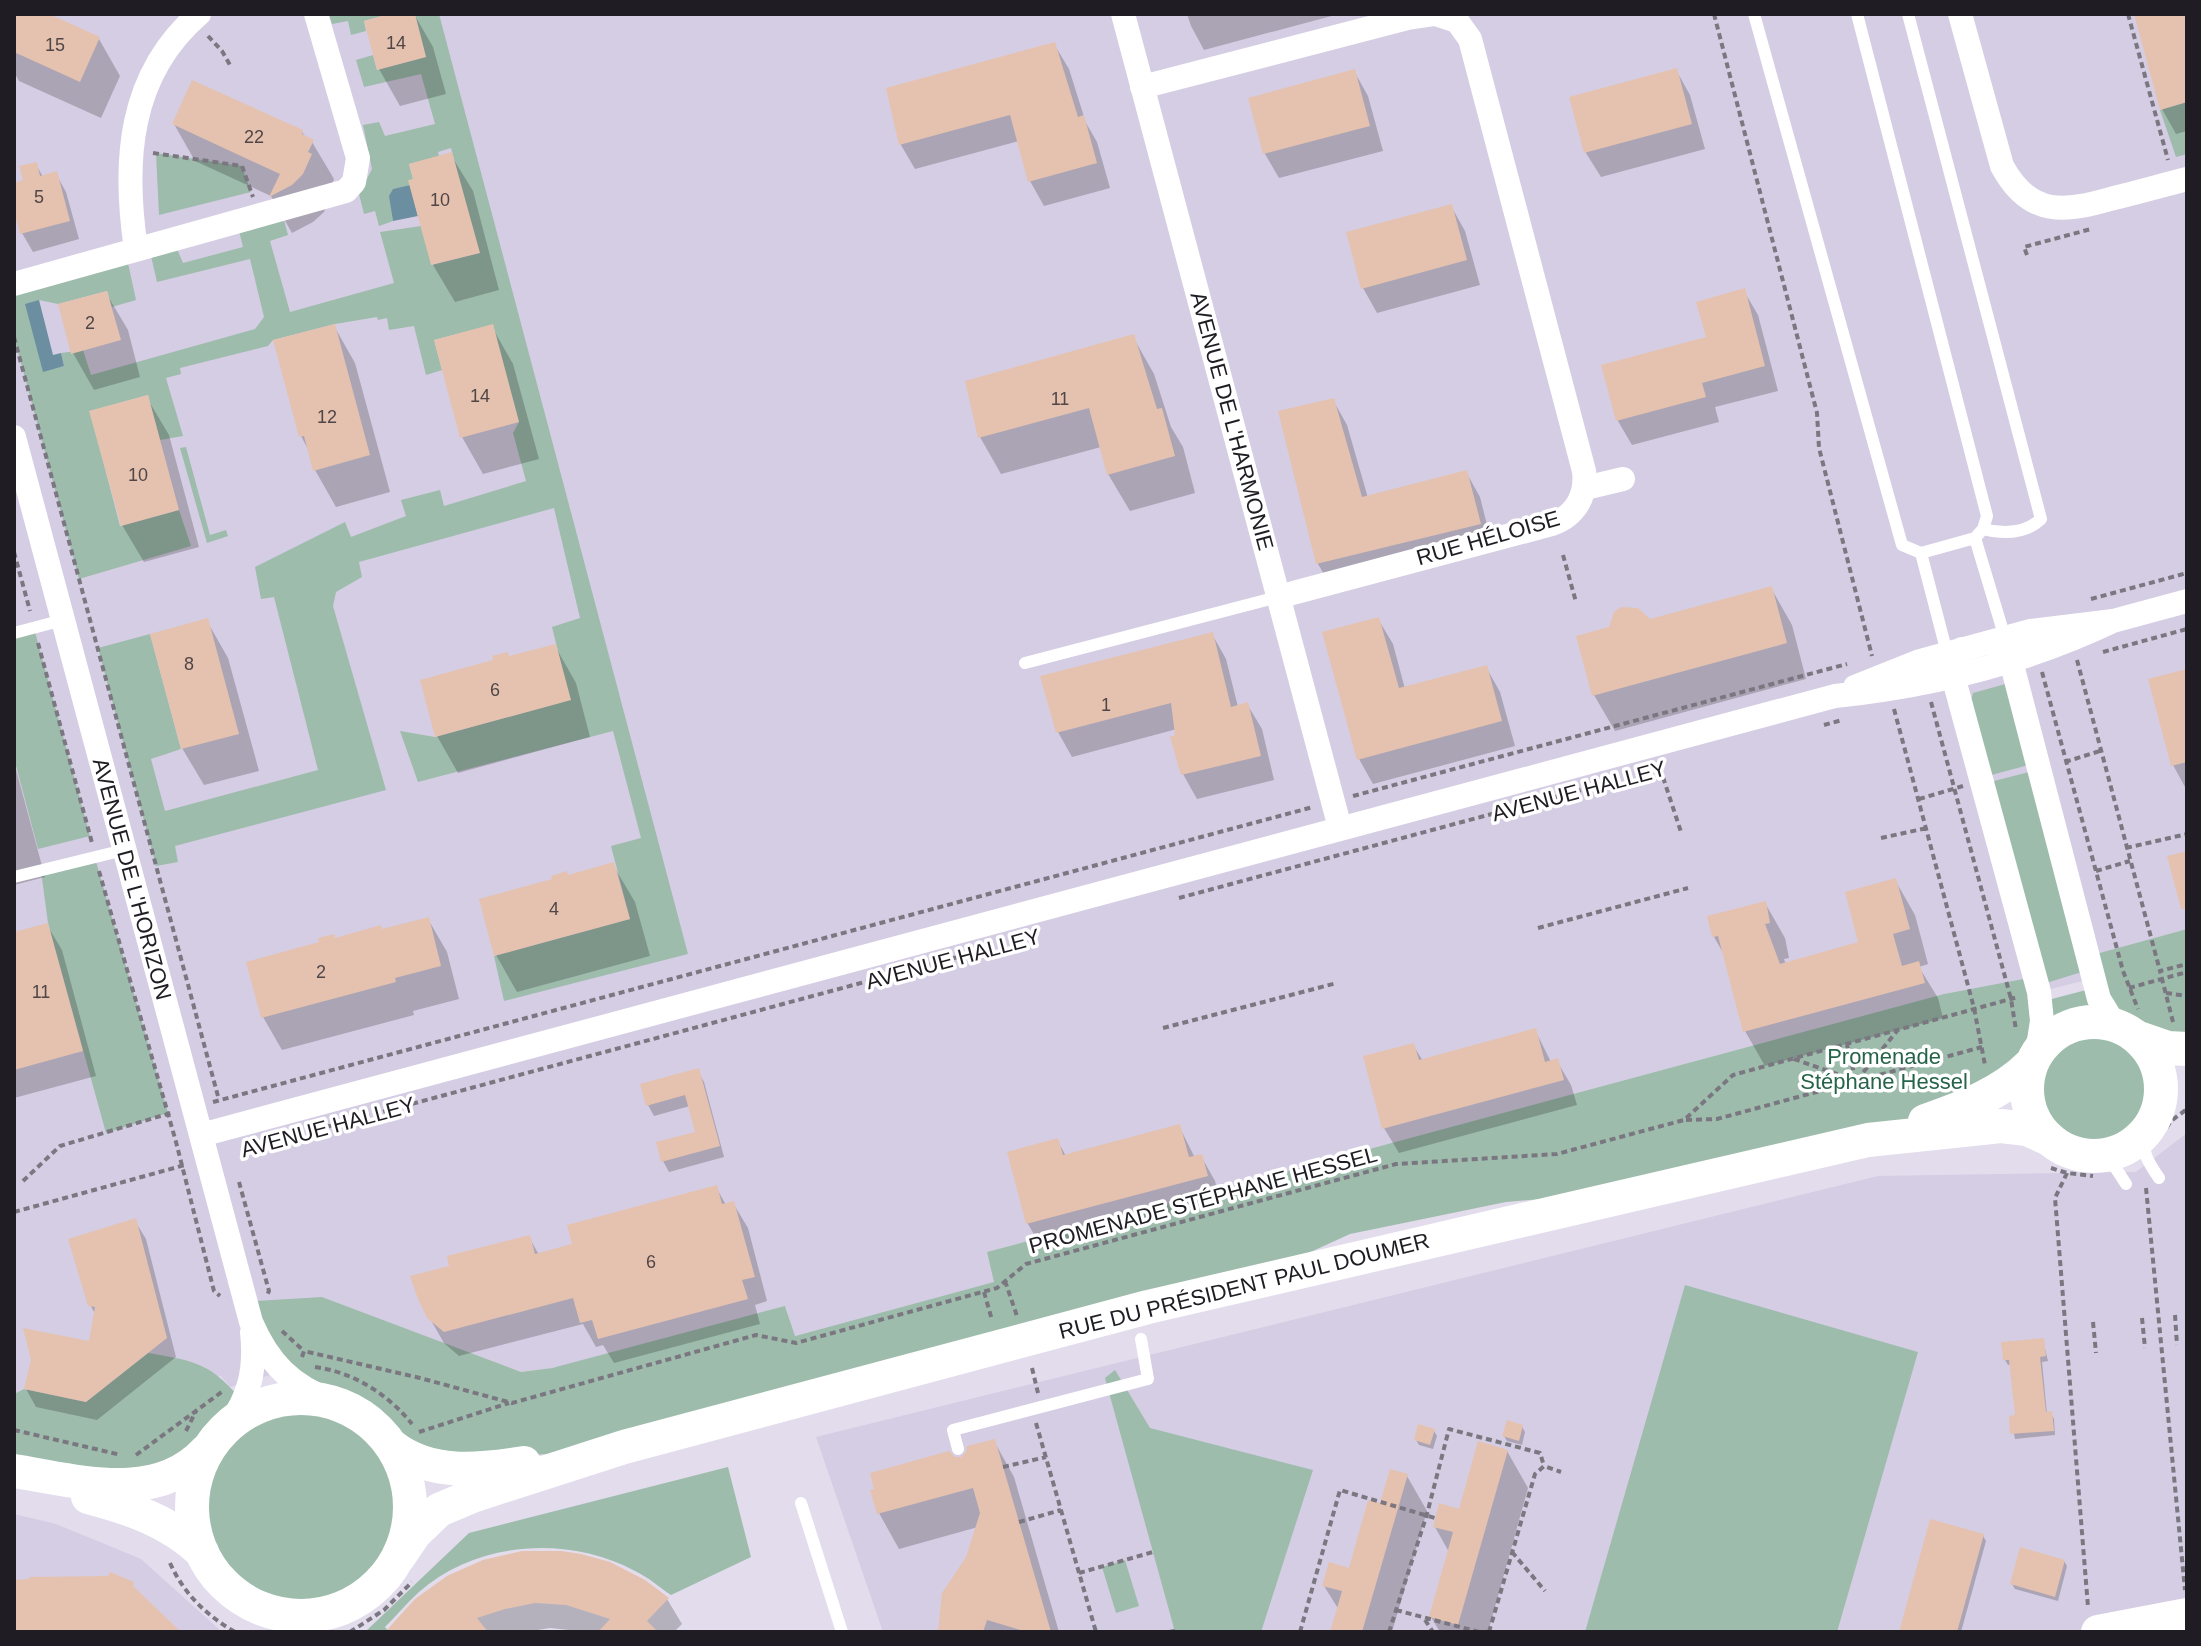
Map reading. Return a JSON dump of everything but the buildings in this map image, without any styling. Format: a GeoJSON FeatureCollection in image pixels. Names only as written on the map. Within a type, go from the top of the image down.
{"type":"FeatureCollection","features":[{"type":"Feature","properties":{"kind":"main road"},"geometry":{"type":"LineString","coordinates":[[2182,1041],[2168,1048],[2135,1028],[2080,1023],[2028,1051],[2027,1100],[2037,1125],[2078,1164],[2131,1145],[2171,1099],[2187,1088]]}},
{"type":"Feature","properties":{"kind":"main road"},"geometry":{"type":"LineString","coordinates":[[2135,1028],[2160,1076],[2161,1094],[2149,1126]]}},
{"type":"Feature","properties":{"kind":"main road","name":"RUE DU PRÉSIDENT PAUL DOUMER"},"geometry":{"type":"LineString","coordinates":[[398,1558],[425,1522],[453,1503],[624,1447],[1148,1307],[1868,1140],[1971,1104],[2013,1080],[2028,1051]]}},
{"type":"Feature","properties":{"kind":"main road","name":"RUE DU PRÉSIDENT PAUL DOUMER"},"geometry":{"type":"LineString","coordinates":[[1868,1140],[2001,1126],[2027,1129],[2049,1139]]}},
{"type":"Feature","properties":{"kind":"main road"},"geometry":{"type":"LineString","coordinates":[[14,1474],[144,1485],[173,1477],[186,1469],[220,1435],[259,1406],[283,1399],[308,1398],[333,1402],[405,1439],[410,1501],[409,1525],[398,1558],[377,1585],[349,1605],[325,1632]]}},
{"type":"Feature","properties":{"kind":"main road"},"geometry":{"type":"LineString","coordinates":[[202,1552],[192,1516],[193,1491],[200,1466],[220,1435]]}},
{"type":"Feature","properties":{"kind":"main road","name":"RUE DU PRÉSIDENT PAUL DOUMER"},"geometry":{"type":"LineString","coordinates":[[405,1439],[411,1459],[462,1469],[500,1467],[624,1447]]}},
{"type":"Feature","properties":{"kind":"main road"},"geometry":{"type":"LineString","coordinates":[[14,1474],[147,1515],[177,1531],[202,1552],[242,1617],[278,1632]]}},
{"type":"Feature","properties":{"kind":"main road"},"geometry":{"type":"LineString","coordinates":[[242,1617],[270,1611],[316,1615],[349,1605]]}},
{"type":"Feature","properties":{"kind":"main road"},"geometry":{"type":"LineString","coordinates":[[2093,1621],[2187,1615]]}},
{"type":"Feature","properties":{"kind":"street"},"geometry":{"type":"LineString","coordinates":[[14,284],[346,191],[354,182],[358,158],[316,14]]}},
{"type":"Feature","properties":{"kind":"street","name":"AVENUE DE L'HARMONIE"},"geometry":{"type":"LineString","coordinates":[[1123,14],[1340,828]]}},
{"type":"Feature","properties":{"kind":"street"},"geometry":{"type":"LineString","coordinates":[[1142,87],[1408,18],[1436,14],[1457,21],[1470,39],[1584,471],[1585,488],[1623,479]]}},
{"type":"Feature","properties":{"kind":"street"},"geometry":{"type":"LineString","coordinates":[[1960,14],[2002,166],[2015,187],[2025,196],[2045,207],[2069,210],[2180,180]]}},
{"type":"Feature","properties":{"kind":"street"},"geometry":{"type":"LineString","coordinates":[[136,249],[130,188],[130,149],[134,125],[147,86],[166,52],[196,16]]}},
{"type":"Feature","properties":{"kind":"street","name":"AVENUE DE L'HORIZON"},"geometry":{"type":"LineString","coordinates":[[14,437],[204,1147],[262,1323],[262,1347],[278,1368],[297,1384],[333,1402]]}},
{"type":"Feature","properties":{"kind":"street","name":"RUE HÉLOISE"},"geometry":{"type":"LineString","coordinates":[[1278,597],[1552,524],[1568,516],[1585,488]]}},
{"type":"Feature","properties":{"kind":"street","name":"AVENUE HALLEY"},"geometry":{"type":"LineString","coordinates":[[204,1147],[1340,828],[1835,696],[1902,688],[1954,660],[2002,647],[2054,648],[2113,621],[2187,601]]}},
{"type":"Feature","properties":{"kind":"street"},"geometry":{"type":"LineString","coordinates":[[2002,647],[2040,766],[2099,999],[2110,1017],[2135,1028]]}},
{"type":"Feature","properties":{"kind":"street"},"geometry":{"type":"LineString","coordinates":[[1954,660],[1982,782],[2039,992],[2042,1021],[2028,1051]]}},
{"type":"Feature","properties":{"kind":"street","name":"AVENUE DE L'HORIZON"},"geometry":{"type":"LineString","coordinates":[[220,1435],[238,1412],[252,1379],[262,1323]]}},
{"type":"Feature","properties":{"kind":"lane"},"geometry":{"type":"LineString","coordinates":[[1754,14],[1902,545],[1921,553],[1979,534],[2003,533],[2033,526],[2041,519],[1908,14]]}},
{"type":"Feature","properties":{"kind":"lane"},"geometry":{"type":"LineString","coordinates":[[1857,14],[1987,516],[1979,534],[2002,647]]}},
{"type":"Feature","properties":{"kind":"lane"},"geometry":{"type":"LineString","coordinates":[[1921,553],[1954,660]]}},
{"type":"Feature","properties":{"kind":"lane","name":"RUE HÉLOISE"},"geometry":{"type":"LineString","coordinates":[[1025,663],[1278,597]]}},
{"type":"Feature","properties":{"kind":"lane"},"geometry":{"type":"LineString","coordinates":[[14,633],[63,620]]}},
{"type":"Feature","properties":{"kind":"lane"},"geometry":{"type":"LineString","coordinates":[[14,877],[124,850]]}},
{"type":"Feature","properties":{"kind":"lane"},"geometry":{"type":"LineString","coordinates":[[2149,1126],[2143,1146],[2146,1160],[2159,1178]]}},
{"type":"Feature","properties":{"kind":"lane"},"geometry":{"type":"LineString","coordinates":[[2078,1164],[2115,1167],[2126,1184]]}},
{"type":"Feature","properties":{"kind":"lane"},"geometry":{"type":"LineString","coordinates":[[958,1449],[953,1430],[1148,1379],[1141,1339]]}},
{"type":"Feature","properties":{"kind":"lane"},"geometry":{"type":"LineString","coordinates":[[801,1503],[842,1632]]}},
{"type":"Feature","properties":{"kind":"path"},"geometry":{"type":"LineString","coordinates":[[1714,14],[1817,413],[1819,448],[1872,658]]}},
{"type":"Feature","properties":{"kind":"path"},"geometry":{"type":"LineString","coordinates":[[2128,14],[2180,180]]}},
{"type":"Feature","properties":{"kind":"path"},"geometry":{"type":"LineString","coordinates":[[196,16],[230,65]]}},
{"type":"Feature","properties":{"kind":"path"},"geometry":{"type":"LineString","coordinates":[[130,149],[242,166],[258,215]]}},
{"type":"Feature","properties":{"kind":"path","name":"AVENUE DE L'HORIZON"},"geometry":{"type":"LineString","coordinates":[[14,337],[219,1100],[1333,801]]}},
{"type":"Feature","properties":{"kind":"path","name":"AVENUE DE L'HORIZON"},"geometry":{"type":"LineString","coordinates":[[14,552],[181,1167]]}},
{"type":"Feature","properties":{"kind":"path"},"geometry":{"type":"LineString","coordinates":[[1563,555],[1576,602]]}},
{"type":"Feature","properties":{"kind":"path"},"geometry":{"type":"LineString","coordinates":[[2084,601],[2187,573]]}},
{"type":"Feature","properties":{"kind":"path"},"geometry":{"type":"LineString","coordinates":[[2065,663],[2187,629]]}},
{"type":"Feature","properties":{"kind":"path"},"geometry":{"type":"LineString","coordinates":[[2076,660],[2166,993],[2182,1041]]}},
{"type":"Feature","properties":{"kind":"path"},"geometry":{"type":"LineString","coordinates":[[1333,801],[1857,662]]}},
{"type":"Feature","properties":{"kind":"path"},"geometry":{"type":"LineString","coordinates":[[2053,667],[2042,670],[2134,1004],[2135,1028]]}},
{"type":"Feature","properties":{"kind":"path"},"geometry":{"type":"LineString","coordinates":[[1930,698],[2016,1027],[2028,1051]]}},
{"type":"Feature","properties":{"kind":"path"},"geometry":{"type":"LineString","coordinates":[[1893,707],[1974,1008],[1987,1077]]}},
{"type":"Feature","properties":{"kind":"path"},"geometry":{"type":"LineString","coordinates":[[1821,725],[1850,718]]}},
{"type":"Feature","properties":{"kind":"path"},"geometry":{"type":"LineString","coordinates":[[2040,766],[2100,751]]}},
{"type":"Feature","properties":{"kind":"path"},"geometry":{"type":"LineString","coordinates":[[1660,768],[1681,832]]}},
{"type":"Feature","properties":{"kind":"path","name":"AVENUE HALLEY"},"geometry":{"type":"LineString","coordinates":[[1175,899],[1631,776]]}},
{"type":"Feature","properties":{"kind":"path"},"geometry":{"type":"LineString","coordinates":[[1919,799],[1982,782]]}},
{"type":"Feature","properties":{"kind":"path"},"geometry":{"type":"LineString","coordinates":[[1881,838],[1927,828]]}},
{"type":"Feature","properties":{"kind":"path"},"geometry":{"type":"LineString","coordinates":[[2126,848],[2187,834]]}},
{"type":"Feature","properties":{"kind":"path"},"geometry":{"type":"LineString","coordinates":[[2096,871],[2130,861]]}},
{"type":"Feature","properties":{"kind":"path"},"geometry":{"type":"LineString","coordinates":[[1538,928],[1688,888]]}},
{"type":"Feature","properties":{"kind":"path","name":"AVENUE HALLEY"},"geometry":{"type":"LineString","coordinates":[[14,1212],[181,1167],[204,1147],[967,955]]}},
{"type":"Feature","properties":{"kind":"path"},"geometry":{"type":"LineString","coordinates":[[2160,971],[2187,964]]}},
{"type":"Feature","properties":{"kind":"path"},"geometry":{"type":"LineString","coordinates":[[2129,988],[2187,972]]}},
{"type":"Feature","properties":{"kind":"path"},"geometry":{"type":"LineString","coordinates":[[1163,1028],[1337,983]]}},
{"type":"Feature","properties":{"kind":"path"},"geometry":{"type":"LineString","coordinates":[[2166,993],[2187,996]]}},
{"type":"Feature","properties":{"kind":"path","name":"PROMENADE STÉPHANE HESSEL"},"geometry":{"type":"LineString","coordinates":[[1684,1120],[1733,1075],[1974,1008]]}},
{"type":"Feature","properties":{"kind":"path"},"geometry":{"type":"LineString","coordinates":[[1856,1081],[1899,1029]]}},
{"type":"Feature","properties":{"kind":"path"},"geometry":{"type":"LineString","coordinates":[[1846,1044],[1856,1081]]}},
{"type":"Feature","properties":{"kind":"path","name":"PROMENADE STÉPHANE HESSEL"},"geometry":{"type":"LineString","coordinates":[[405,1439],[512,1403],[756,1335],[796,1343],[997,1288],[1026,1264],[1396,1164],[1557,1154],[1684,1120],[1717,1119],[1982,1047]]}},
{"type":"Feature","properties":{"kind":"path"},"geometry":{"type":"LineString","coordinates":[[1792,1059],[1856,1081]]}},
{"type":"Feature","properties":{"kind":"path"},"geometry":{"type":"LineString","coordinates":[[23,1181],[60,1146],[168,1113]]}},
{"type":"Feature","properties":{"kind":"path"},"geometry":{"type":"LineString","coordinates":[[2078,1164],[2055,1198],[2093,1621]]}},
{"type":"Feature","properties":{"kind":"path"},"geometry":{"type":"LineString","coordinates":[[2144,1183],[2149,1199],[2187,1603]]}},
{"type":"Feature","properties":{"kind":"path"},"geometry":{"type":"LineString","coordinates":[[2175,1315],[2177,1345]]}},
{"type":"Feature","properties":{"kind":"path"},"geometry":{"type":"LineString","coordinates":[[2142,1318],[2145,1348]]}},
{"type":"Feature","properties":{"kind":"path"},"geometry":{"type":"LineString","coordinates":[[2093,1322],[2096,1353]]}},
{"type":"Feature","properties":{"kind":"path"},"geometry":{"type":"LineString","coordinates":[[262,1323],[304,1351],[512,1403]]}},
{"type":"Feature","properties":{"kind":"path"},"geometry":{"type":"LineString","coordinates":[[298,1367],[304,1351]]}},
{"type":"Feature","properties":{"kind":"path"},"geometry":{"type":"LineString","coordinates":[[311,1367],[370,1386],[394,1405],[405,1439],[429,1452],[432,1465]]}},
{"type":"Feature","properties":{"kind":"path"},"geometry":{"type":"LineString","coordinates":[[1032,1368],[1046,1457],[1096,1632]]}},
{"type":"Feature","properties":{"kind":"path"},"geometry":{"type":"LineString","coordinates":[[14,1430],[132,1458],[198,1407]]}},
{"type":"Feature","properties":{"kind":"path"},"geometry":{"type":"LineString","coordinates":[[1389,1632],[1427,1514],[1449,1429],[1540,1453],[1544,1466]]}},
{"type":"Feature","properties":{"kind":"path"},"geometry":{"type":"LineString","coordinates":[[1003,1467],[1046,1457]]}},
{"type":"Feature","properties":{"kind":"path"},"geometry":{"type":"LineString","coordinates":[[1544,1466],[1561,1472]]}},
{"type":"Feature","properties":{"kind":"path"},"geometry":{"type":"LineString","coordinates":[[1489,1632],[1535,1474],[1544,1466]]}},
{"type":"Feature","properties":{"kind":"path"},"geometry":{"type":"LineString","coordinates":[[1300,1632],[1340,1490],[1435,1518]]}},
{"type":"Feature","properties":{"kind":"path"},"geometry":{"type":"LineString","coordinates":[[1019,1522],[1061,1510]]}},
{"type":"Feature","properties":{"kind":"path"},"geometry":{"type":"LineString","coordinates":[[1079,1573],[1153,1552]]}},
{"type":"Feature","properties":{"kind":"path"},"geometry":{"type":"LineString","coordinates":[[1512,1552],[1545,1591]]}},
{"type":"Feature","properties":{"kind":"path"},"geometry":{"type":"LineString","coordinates":[[170,1562],[179,1583],[214,1620],[242,1617]]}},
{"type":"Feature","properties":{"kind":"path"},"geometry":{"type":"LineString","coordinates":[[1396,1610],[1479,1632]]}},
{"type":"Feature","properties":{"kind":"path"},"geometry":{"type":"LineString","coordinates":[[1424,1618],[1433,1632]]}},
{"type":"Feature","properties":{"kind":"path"},"geometry":{"type":"LineString","coordinates":[[1169,1632],[1175,1631]]}},
{"type":"Feature","properties":{"kind":"shaded area"},"geometry":{"type":"Polygon","coordinates":[[[14,14],[2187,14],[2187,929],[2097,954],[2102,976],[2031,994],[2027,978],[1944,994],[987,1252],[995,1282],[794,1336],[786,1307],[552,1368],[521,1372],[322,1297],[293,1368],[230,1387],[221,1376],[86,1402],[24,1389],[14,1394],[14,14]]]}},
{"type":"Feature","properties":{"kind":"shaded area"},"geometry":{"type":"Polygon","coordinates":[[[2187,1133],[2187,1632],[883,1632],[816,1437],[1878,1176],[2136,1172],[2187,1133]]]}},
{"type":"Feature","properties":{"kind":"shaded area"},"geometry":{"type":"Polygon","coordinates":[[[14,1514],[56,1524],[141,1559],[222,1632],[14,1632],[14,1514]]]}},
{"type":"Feature","properties":{"kind":"green space"},"geometry":{"type":"Polygon","coordinates":[[[329,14],[389,14],[364,21],[366,31],[351,35],[348,21],[332,24],[329,14]]]}},
{"type":"Feature","properties":{"kind":"green space"},"geometry":{"type":"Polygon","coordinates":[[[415,14],[439,14],[688,954],[504,1001],[494,956],[630,919],[611,846],[641,838],[613,731],[418,782],[400,731],[435,737],[570,700],[552,627],[580,618],[554,508],[359,562],[362,577],[336,592],[333,606],[386,790],[175,846],[178,862],[156,866],[98,648],[150,634],[181,749],[151,759],[165,811],[318,770],[274,597],[261,599],[255,567],[345,522],[351,537],[406,516],[401,500],[440,490],[444,506],[526,481],[513,433],[519,422],[493,325],[434,340],[442,370],[426,375],[414,326],[389,330],[387,318],[378,320],[377,317],[273,340],[268,346],[180,368],[181,374],[166,378],[183,436],[160,440],[148,395],[90,411],[120,526],[179,510],[191,546],[79,579],[14,337],[14,293],[128,263],[136,300],[112,307],[107,291],[58,304],[39,300],[43,371],[64,366],[61,353],[83,350],[91,375],[255,329],[264,317],[250,259],[157,282],[151,256],[177,249],[183,263],[243,247],[239,231],[284,220],[288,235],[270,241],[290,312],[394,283],[380,232],[421,226],[432,265],[479,253],[451,148],[438,152],[439,156],[409,164],[413,179],[410,185],[394,189],[390,195],[393,221],[379,226],[375,211],[364,214],[359,194],[372,169],[363,125],[379,122],[385,136],[435,124],[421,74],[364,87],[356,60],[373,55],[377,70],[426,57],[415,14]]]}},
{"type":"Feature","properties":{"kind":"green space"},"geometry":{"type":"Polygon","coordinates":[[[2187,102],[2187,154],[2176,157],[2160,110],[2187,102]]]}},
{"type":"Feature","properties":{"kind":"green space"},"geometry":{"type":"Polygon","coordinates":[[[156,153],[242,166],[251,192],[159,215],[156,153]]]}},
{"type":"Feature","properties":{"kind":"green space"},"geometry":{"type":"Polygon","coordinates":[[[186,447],[210,535],[226,530],[228,536],[207,543],[180,448],[186,447]]]}},
{"type":"Feature","properties":{"kind":"green space"},"geometry":{"type":"Polygon","coordinates":[[[34,628],[90,836],[38,849],[14,758],[14,633],[34,628]]]}},
{"type":"Feature","properties":{"kind":"green space"},"geometry":{"type":"Polygon","coordinates":[[[2009,683],[2032,764],[1988,776],[1971,701],[1973,693],[2009,683]]]}},
{"type":"Feature","properties":{"kind":"green space"},"geometry":{"type":"Polygon","coordinates":[[[2033,771],[2085,971],[2043,984],[1990,782],[2033,771]]]}},
{"type":"Feature","properties":{"kind":"green space"},"geometry":{"type":"Polygon","coordinates":[[[95,858],[168,1113],[106,1133],[48,923],[41,871],[95,858]]]}},
{"type":"Feature","properties":{"kind":"green space"},"geometry":{"type":"Polygon","coordinates":[[[2187,929],[2187,1041],[2144,1025],[2113,1008],[2096,954],[2187,929]]]}},
{"type":"Feature","properties":{"kind":"green space","name":"Promenade Stéphane Hessel"},"geometry":{"type":"Polygon","coordinates":[[[2028,978],[2035,1009],[2030,1039],[1997,1082],[1913,1118],[1564,1197],[1506,1202],[1350,1234],[1293,1260],[548,1454],[459,1460],[402,1436],[367,1403],[305,1376],[271,1344],[256,1301],[322,1297],[521,1372],[552,1368],[785,1306],[795,1336],[994,1282],[987,1252],[1944,994],[2028,978]]]}},
{"type":"Feature","properties":{"kind":"green space"},"geometry":{"type":"Polygon","coordinates":[[[2090,989],[2094,1005],[2053,1017],[2048,1000],[2090,989]]]}},
{"type":"Feature","properties":{"kind":"green space"},"geometry":{"type":"Polygon","coordinates":[[[2094,1034],[2115,1038],[2132,1050],[2144,1067],[2148,1088],[2144,1109],[2132,1126],[2115,1138],[2094,1142],[2073,1138],[2056,1126],[2044,1109],[2040,1088],[2044,1067],[2056,1050],[2073,1038],[2094,1034]]]}},
{"type":"Feature","properties":{"kind":"green space"},"geometry":{"type":"Polygon","coordinates":[[[1685,1285],[1918,1352],[1837,1632],[1585,1632],[1685,1285]]]}},
{"type":"Feature","properties":{"kind":"green space"},"geometry":{"type":"Polygon","coordinates":[[[148,1353],[198,1364],[218,1376],[238,1396],[187,1457],[160,1473],[14,1461],[14,1394],[24,1389],[86,1402],[148,1353]]]}},
{"type":"Feature","properties":{"kind":"green space"},"geometry":{"type":"Polygon","coordinates":[[[1115,1370],[1150,1428],[1313,1470],[1261,1632],[1175,1632],[1105,1378],[1115,1370]]]}},
{"type":"Feature","properties":{"kind":"green space"},"geometry":{"type":"Polygon","coordinates":[[[301,1411],[338,1418],[370,1439],[391,1471],[398,1508],[391,1545],[370,1577],[338,1598],[301,1605],[264,1598],[232,1577],[211,1545],[204,1508],[211,1471],[232,1439],[264,1418],[301,1411]]]}},
{"type":"Feature","properties":{"kind":"green space"},"geometry":{"type":"Polygon","coordinates":[[[728,1467],[751,1557],[671,1595],[640,1573],[609,1559],[553,1548],[524,1549],[495,1553],[442,1575],[419,1592],[385,1627],[389,1632],[365,1632],[469,1533],[728,1467]]]}},
{"type":"Feature","properties":{"kind":"green space"},"geometry":{"type":"Polygon","coordinates":[[[1125,1560],[1139,1606],[1116,1613],[1102,1567],[1125,1560]]]}},
{"type":"Feature","properties":{"kind":"water"},"geometry":{"type":"Polygon","coordinates":[[[410,185],[418,216],[393,221],[389,196],[393,189],[410,185]]]}},
{"type":"Feature","properties":{"kind":"water"},"geometry":{"type":"Polygon","coordinates":[[[39,300],[53,355],[61,353],[64,366],[43,372],[25,304],[39,300]]]}}]}
